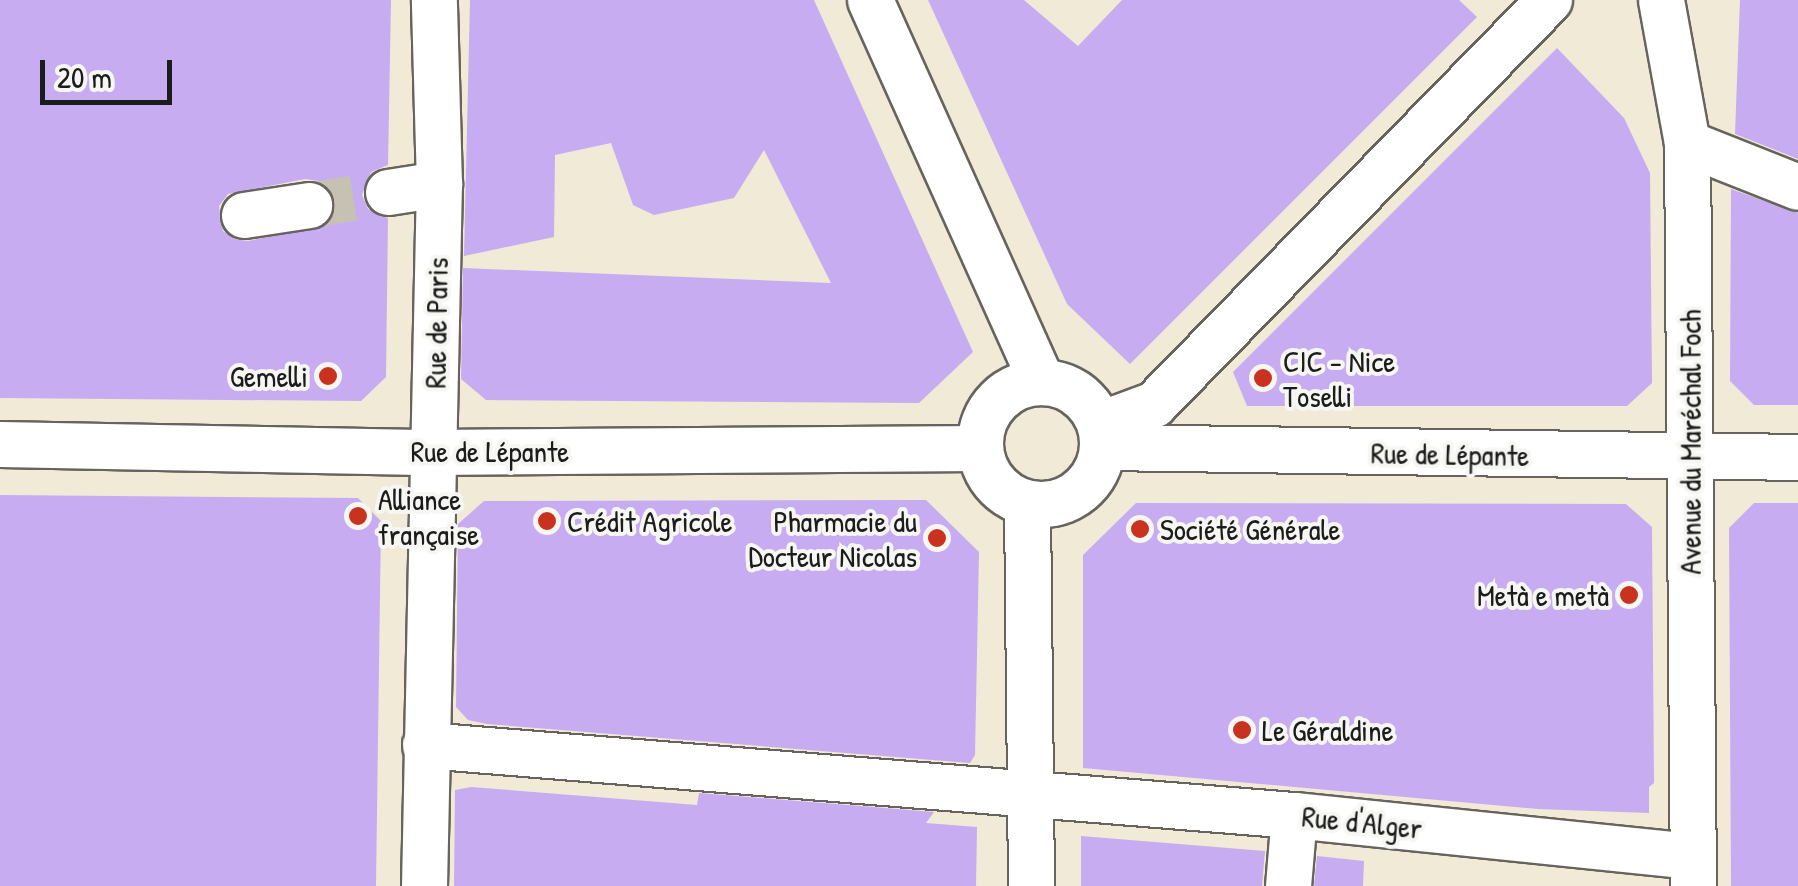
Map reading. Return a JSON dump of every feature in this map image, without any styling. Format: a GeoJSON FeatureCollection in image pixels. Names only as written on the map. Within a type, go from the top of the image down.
{"type":"FeatureCollection","features":[{"type":"Feature","properties":{"kind":"street","name":"Rue de Paris"},"geometry":{"type":"LineString","coordinates":[[424,886],[439,184],[434,0]]}},
{"type":"Feature","properties":{"kind":"street"},"geometry":{"type":"LineString","coordinates":[[870,0],[1042,382]]}},
{"type":"Feature","properties":{"kind":"street","name":"Avenue du Maréchal Foch"},"geometry":{"type":"LineString","coordinates":[[1661,0],[1686,142],[1693,871]]}},
{"type":"Feature","properties":{"kind":"street"},"geometry":{"type":"LineString","coordinates":[[1101,436],[1154,404],[1521,9]]}},
{"type":"Feature","properties":{"kind":"street"},"geometry":{"type":"LineString","coordinates":[[1686,142],[1798,187]]}},
{"type":"Feature","properties":{"kind":"street"},"geometry":{"type":"LineString","coordinates":[[388,192],[439,184]]}},
{"type":"Feature","properties":{"kind":"street"},"geometry":{"type":"LineString","coordinates":[[244,215],[309,205]]}},
{"type":"Feature","properties":{"kind":"street"},"geometry":{"type":"LineString","coordinates":[[1042,382],[1078,394],[1101,436],[1098,468],[1087,486],[1069,498],[1049,504],[1028,504],[994,483],[980,448],[990,408],[1014,389],[1042,382]]}},
{"type":"Feature","properties":{"kind":"street","name":"Rue de Lépante"},"geometry":{"type":"LineString","coordinates":[[1101,436],[1691,458],[1798,457]]}},
{"type":"Feature","properties":{"kind":"street","name":"Rue de Lépante"},"geometry":{"type":"LineString","coordinates":[[0,444],[434,452],[980,448]]}},
{"type":"Feature","properties":{"kind":"street"},"geometry":{"type":"LineString","coordinates":[[1028,504],[1031,886]]}},
{"type":"Feature","properties":{"kind":"street","name":"Rue d'Alger"},"geometry":{"type":"LineString","coordinates":[[425,745],[1294,815],[1693,871]]}},
{"type":"Feature","properties":{"kind":"street"},"geometry":{"type":"LineString","coordinates":[[1288,886],[1294,815]]}},
{"type":"Feature","properties":{"kind":"building"},"geometry":{"type":"Polygon","coordinates":[[[0,0],[391,0],[388,165],[371,172],[362,195],[368,209],[388,218],[386,377],[361,401],[0,398],[0,0]],[[305,179],[228,194],[219,206],[223,231],[234,239],[248,241],[325,226],[333,215],[335,200],[319,181],[305,179]]]}},
{"type":"Feature","properties":{"kind":"building"},"geometry":{"type":"Polygon","coordinates":[[[470,0],[814,0],[973,352],[919,403],[486,400],[461,379],[463,268],[831,283],[764,150],[734,198],[654,215],[633,205],[611,143],[555,155],[554,237],[464,256],[470,0]]]}},
{"type":"Feature","properties":{"kind":"building"},"geometry":{"type":"Polygon","coordinates":[[[928,0],[1024,0],[1078,46],[1122,0],[1459,0],[1477,17],[1130,364],[1067,304],[928,0]]]}},
{"type":"Feature","properties":{"kind":"building"},"geometry":{"type":"Polygon","coordinates":[[[1740,0],[1798,0],[1798,159],[1735,134],[1740,0]]]}},
{"type":"Feature","properties":{"kind":"building"},"geometry":{"type":"Polygon","coordinates":[[[1557,48],[1624,118],[1650,173],[1652,383],[1627,406],[1247,406],[1233,372],[1557,48]]]}},
{"type":"Feature","properties":{"kind":"building"},"geometry":{"type":"Polygon","coordinates":[[[1731,189],[1798,213],[1798,405],[1754,405],[1730,381],[1731,189]]]}},
{"type":"Feature","properties":{"kind":"building"},"geometry":{"type":"Polygon","coordinates":[[[0,495],[358,498],[381,521],[376,886],[0,886],[0,495]]]}},
{"type":"Feature","properties":{"kind":"building"},"geometry":{"type":"Polygon","coordinates":[[[926,500],[979,552],[975,755],[970,763],[487,724],[468,720],[456,707],[458,524],[484,501],[926,500]]]}},
{"type":"Feature","properties":{"kind":"building"},"geometry":{"type":"Polygon","coordinates":[[[1136,503],[1626,504],[1652,527],[1654,783],[1649,787],[1649,813],[1538,809],[1083,768],[1083,555],[1136,503]]]}},
{"type":"Feature","properties":{"kind":"building"},"geometry":{"type":"Polygon","coordinates":[[[1754,503],[1798,503],[1798,886],[1731,886],[1729,528],[1754,503]]]}},
{"type":"Feature","properties":{"kind":"building"},"geometry":{"type":"Polygon","coordinates":[[[471,787],[697,805],[699,793],[934,812],[926,823],[977,827],[976,886],[454,886],[455,790],[471,787]]]}},
{"type":"Feature","properties":{"kind":"building"},"geometry":{"type":"Polygon","coordinates":[[[1081,836],[1265,851],[1262,886],[1081,886],[1081,836]]]}},
{"type":"Feature","properties":{"kind":"building"},"geometry":{"type":"Polygon","coordinates":[[[1317,856],[1364,861],[1363,886],[1314,886],[1317,856]]]}},
{"type":"Feature","properties":{"kind":"tunnel"},"geometry":{"type":"LineString","coordinates":[[309,205],[388,192]]}},
{"type":"Feature","properties":{"kind":"place","name":"Gemelli"},"geometry":{"type":"Point","coordinates":[328,376]}},
{"type":"Feature","properties":{"kind":"place","name":"CIC - Nice Toselli"},"geometry":{"type":"Point","coordinates":[1263,378]}},
{"type":"Feature","properties":{"kind":"place","name":"Alliance française"},"geometry":{"type":"Point","coordinates":[358,516]}},
{"type":"Feature","properties":{"kind":"place","name":"Crédit Agricole"},"geometry":{"type":"Point","coordinates":[547,521]}},
{"type":"Feature","properties":{"kind":"place","name":"Société Générale"},"geometry":{"type":"Point","coordinates":[1140,529]}},
{"type":"Feature","properties":{"kind":"place","name":"Pharmacie du Docteur Nicolas"},"geometry":{"type":"Point","coordinates":[937,538]}},
{"type":"Feature","properties":{"kind":"place","name":"Metà e metà"},"geometry":{"type":"Point","coordinates":[1629,595]}},
{"type":"Feature","properties":{"kind":"place","name":"Le Géraldine"},"geometry":{"type":"Point","coordinates":[1242,730]}}]}
